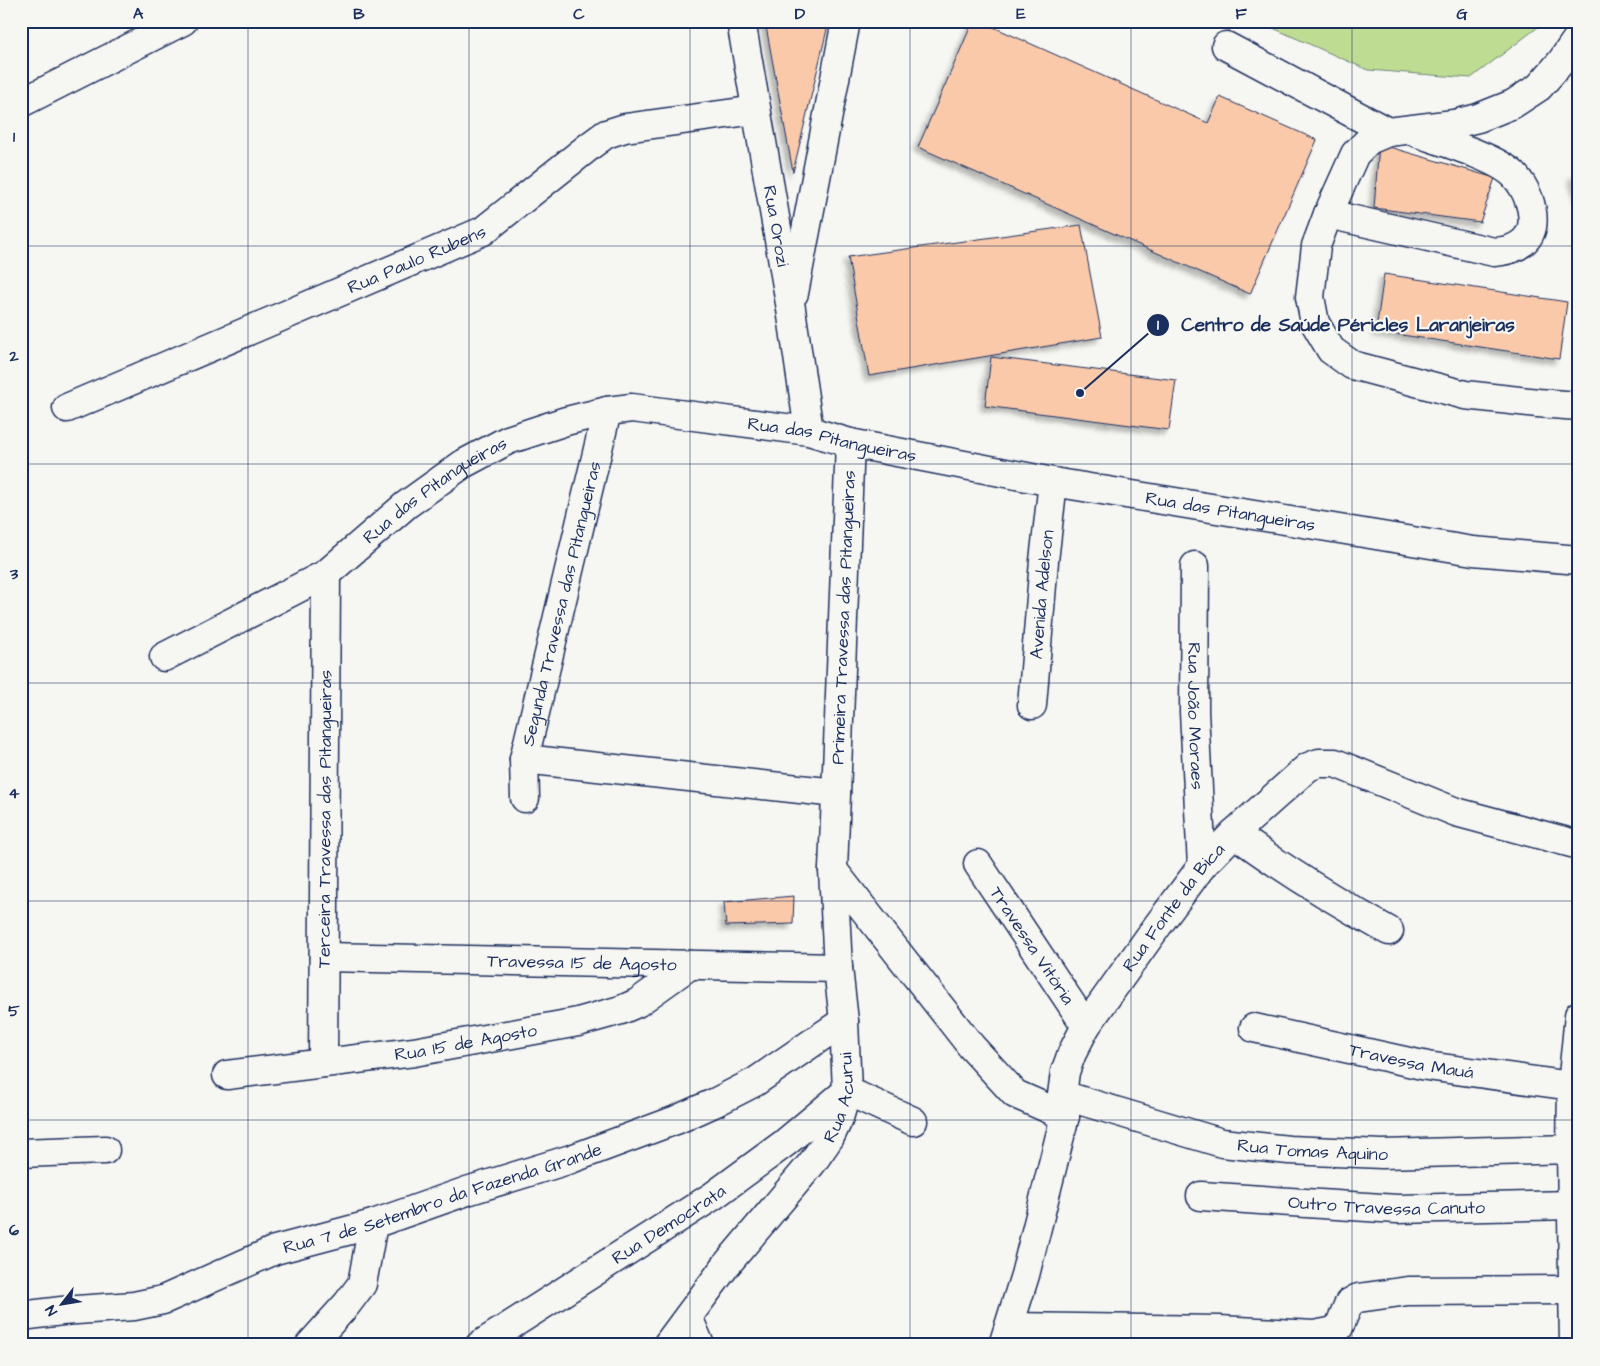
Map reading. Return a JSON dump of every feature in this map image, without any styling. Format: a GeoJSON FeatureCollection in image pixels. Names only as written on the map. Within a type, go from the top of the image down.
{"type":"FeatureCollection","features":[{"type":"Feature","properties":{"kind":"street"},"geometry":{"type":"LineString","coordinates":[[21,103],[183,21]]}},
{"type":"Feature","properties":{"kind":"street","name":"Rua Orozi"},"geometry":{"type":"LineString","coordinates":[[741,21],[791,309],[809,431]]}},
{"type":"Feature","properties":{"kind":"street"},"geometry":{"type":"LineString","coordinates":[[791,309],[846,21]]}},
{"type":"Feature","properties":{"kind":"street"},"geometry":{"type":"LineString","coordinates":[[1579,36],[1539,86],[1513,104],[1478,118],[1454,124],[1398,130],[1369,140],[1355,154],[1328,214],[1316,246],[1310,297],[1315,323],[1331,350],[1352,365],[1465,395],[1579,406]]}},
{"type":"Feature","properties":{"kind":"street"},"geometry":{"type":"LineString","coordinates":[[1226,46],[1398,130],[1496,162],[1514,174],[1526,193],[1533,212],[1532,229],[1523,243],[1508,251],[1494,252],[1328,214]]}},
{"type":"Feature","properties":{"kind":"street","name":"Rua Paulo Rubens"},"geometry":{"type":"LineString","coordinates":[[67,408],[483,231],[606,134],[625,128],[756,110]]}},
{"type":"Feature","properties":{"kind":"street","name":"Rua das Pitangueiras"},"geometry":{"type":"LineString","coordinates":[[164,656],[326,574],[406,505],[463,464],[508,440],[566,421],[607,411],[632,408],[809,431],[850,443],[1053,482],[1473,552],[1573,557]]}},
{"type":"Feature","properties":{"kind":"street","name":"Segunda Travessa das Pitangueiras"},"geometry":{"type":"LineString","coordinates":[[526,798],[524,759],[607,411]]}},
{"type":"Feature","properties":{"kind":"street","name":"Primeira Travessa das Pitangueiras"},"geometry":{"type":"LineString","coordinates":[[836,793],[850,443]]}},
{"type":"Feature","properties":{"kind":"street","name":"Avenida Adelson"},"geometry":{"type":"LineString","coordinates":[[1032,705],[1044,561],[1053,482]]}},
{"type":"Feature","properties":{"kind":"street","name":"Rua João Moraes"},"geometry":{"type":"LineString","coordinates":[[1195,566],[1194,712],[1202,866]]}},
{"type":"Feature","properties":{"kind":"street","name":"Terceira Travessa das Pitangueiras"},"geometry":{"type":"LineString","coordinates":[[323,1063],[326,574]]}},
{"type":"Feature","properties":{"kind":"street"},"geometry":{"type":"LineString","coordinates":[[524,759],[836,793]]}},
{"type":"Feature","properties":{"kind":"street","name":"Rua Fonte da Bica"},"geometry":{"type":"LineString","coordinates":[[1019,1336],[1025,1275],[1063,1105],[1065,1072],[1072,1053],[1086,1026],[1202,866],[1234,833],[1308,767],[1319,763],[1335,763],[1456,812],[1579,845]]}},
{"type":"Feature","properties":{"kind":"street","name":"Rua Acurui"},"geometry":{"type":"LineString","coordinates":[[667,1345],[727,1264],[812,1163],[830,1137],[839,1118],[846,1091],[844,1021],[838,968],[833,870],[836,793]]}},
{"type":"Feature","properties":{"kind":"street"},"geometry":{"type":"LineString","coordinates":[[1234,833],[1274,863],[1389,931]]}},
{"type":"Feature","properties":{"kind":"street","name":"Travessa Vitória"},"geometry":{"type":"LineString","coordinates":[[978,864],[1086,1026]]}},
{"type":"Feature","properties":{"kind":"street"},"geometry":{"type":"LineString","coordinates":[[833,870],[971,1046],[1015,1094],[1063,1105]]}},
{"type":"Feature","properties":{"kind":"street","name":"Travessa 15 de Agosto"},"geometry":{"type":"LineString","coordinates":[[324,957],[838,968]]}},
{"type":"Feature","properties":{"kind":"street","name":"Rua 15 de Agosto"},"geometry":{"type":"LineString","coordinates":[[227,1075],[414,1052],[578,1022],[622,1010],[637,1003],[690,965]]}},
{"type":"Feature","properties":{"kind":"street"},"geometry":{"type":"LineString","coordinates":[[1575,1341],[1573,1290],[1574,1188],[1571,1149],[1572,1086],[1579,1015]]}},
{"type":"Feature","properties":{"kind":"street","name":"Rua 7 de Setembro da Fazenda Grande"},"geometry":{"type":"LineString","coordinates":[[21,1316],[71,1310],[134,1306],[163,1300],[275,1250],[373,1224],[467,1191],[571,1158],[676,1120],[755,1082],[844,1021]]}},
{"type":"Feature","properties":{"kind":"street","name":"Travessa Mauá"},"geometry":{"type":"LineString","coordinates":[[1254,1028],[1427,1066],[1572,1086]]}},
{"type":"Feature","properties":{"kind":"street"},"geometry":{"type":"LineString","coordinates":[[846,1091],[914,1122]]}},
{"type":"Feature","properties":{"kind":"street","name":"Rua Democrata"},"geometry":{"type":"LineString","coordinates":[[480,1345],[713,1196],[784,1143],[846,1091]]}},
{"type":"Feature","properties":{"kind":"street","name":"Rua Tomas Aquino"},"geometry":{"type":"LineString","coordinates":[[1063,1105],[1222,1144],[1289,1150],[1382,1154],[1571,1149]]}},
{"type":"Feature","properties":{"kind":"street"},"geometry":{"type":"LineString","coordinates":[[21,1153],[105,1150]]}},
{"type":"Feature","properties":{"kind":"street","name":"Outro Travessa Canuto"},"geometry":{"type":"LineString","coordinates":[[1201,1196],[1397,1209],[1574,1188]]}},
{"type":"Feature","properties":{"kind":"street"},"geometry":{"type":"LineString","coordinates":[[310,1345],[347,1304],[362,1284],[373,1224]]}},
{"type":"Feature","properties":{"kind":"street"},"geometry":{"type":"LineString","coordinates":[[1019,1336],[1219,1330],[1327,1334],[1339,1327],[1349,1303],[1358,1298],[1408,1291],[1573,1290]]}},
{"type":"Feature","properties":{"kind":"street"},"geometry":{"type":"LineString","coordinates":[[688,1317],[700,1345]]}},
{"type":"Feature","properties":{"kind":"green space"},"geometry":{"type":"Polygon","coordinates":[[[1257,21],[1546,21],[1471,78],[1368,70],[1257,21]]]}},
{"type":"Feature","properties":{"kind":"building"},"geometry":{"type":"Polygon","coordinates":[[[765,21],[829,21],[793,172],[765,21]]]}},
{"type":"Feature","properties":{"kind":"building"},"geometry":{"type":"Polygon","coordinates":[[[973,21],[980,21],[1208,123],[1220,97],[1317,140],[1250,294],[918,147],[973,21]]]}},
{"type":"Feature","properties":{"kind":"building"},"geometry":{"type":"Polygon","coordinates":[[[1379,144],[1495,178],[1480,222],[1374,208],[1379,144]]]}},
{"type":"Feature","properties":{"kind":"building"},"geometry":{"type":"Polygon","coordinates":[[[1579,174],[1579,198],[1573,175],[1579,174]]]}},
{"type":"Feature","properties":{"kind":"building"},"geometry":{"type":"Polygon","coordinates":[[[1081,225],[1102,337],[869,376],[848,257],[1081,225]]]}},
{"type":"Feature","properties":{"kind":"building"},"geometry":{"type":"Polygon","coordinates":[[[1384,274],[1567,302],[1559,359],[1376,331],[1384,274]]]}},
{"type":"Feature","properties":{"kind":"building"},"geometry":{"type":"Polygon","coordinates":[[[991,357],[1176,380],[1169,430],[985,406],[991,357]]]}},
{"type":"Feature","properties":{"kind":"building"},"geometry":{"type":"Polygon","coordinates":[[[794,896],[793,924],[726,926],[724,902],[794,896]]]}},
{"type":"Feature","properties":{"kind":"place","name":"Centro de Saúde Péricles Laranjeiras"},"geometry":{"type":"Point","coordinates":[1080,393]}}]}
